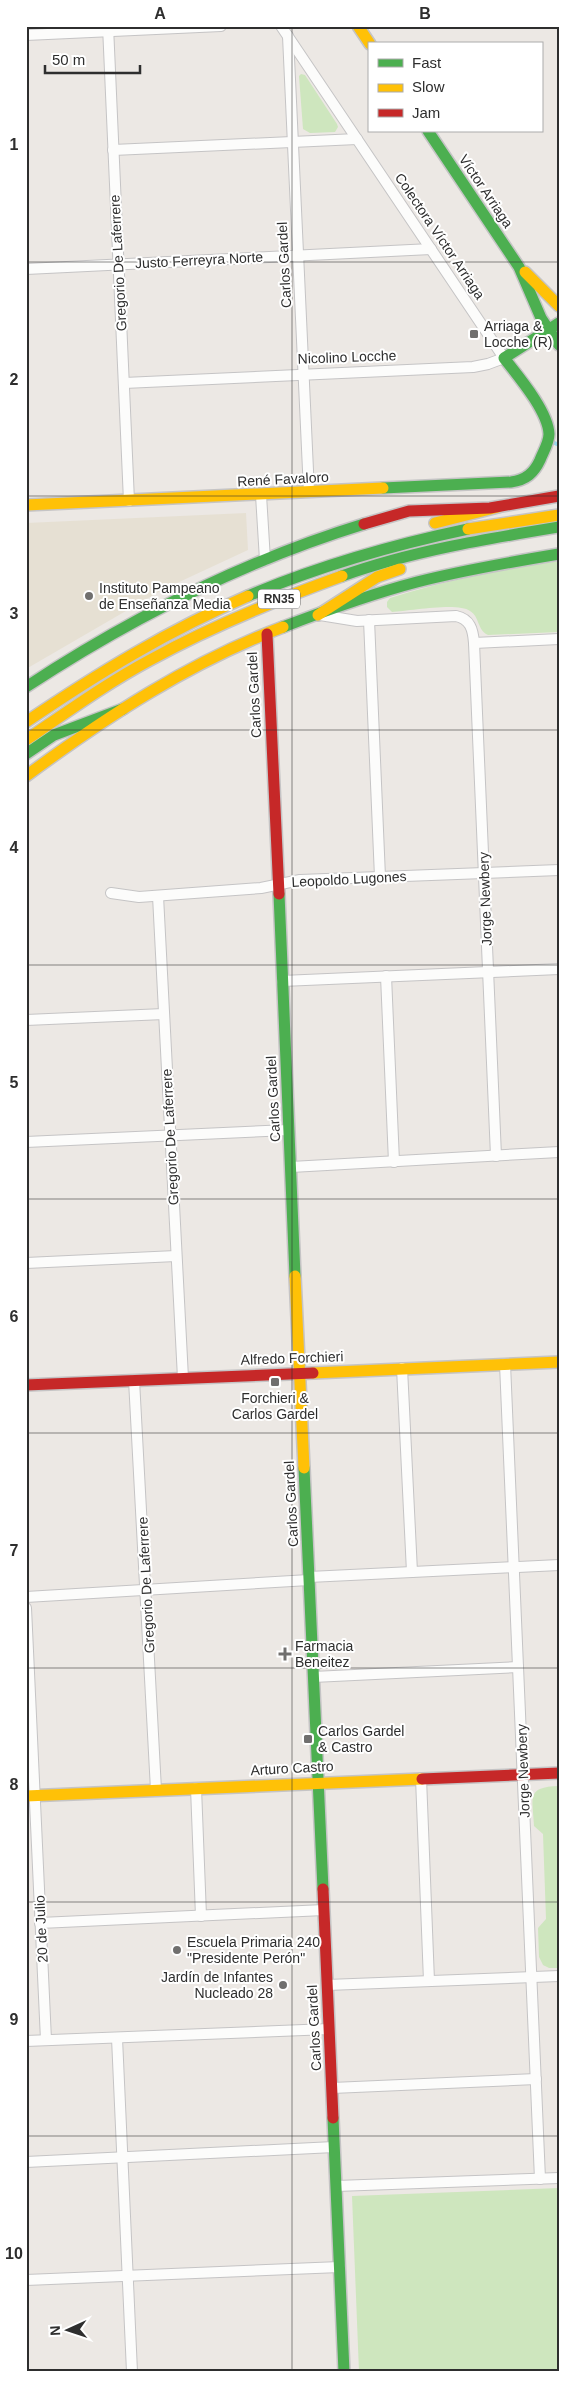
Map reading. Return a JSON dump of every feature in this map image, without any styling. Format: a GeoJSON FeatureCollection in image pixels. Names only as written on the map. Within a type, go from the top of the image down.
{"type":"FeatureCollection","features":[{"type":"Feature","properties":{"kind":"main road"},"geometry":{"type":"LineString","coordinates":[[358,26],[369,42]]}},
{"type":"Feature","properties":{"kind":"main road","name":"Víctor Arriaga"},"geometry":{"type":"LineString","coordinates":[[429,132],[519,267],[548,330],[559,345]]}},
{"type":"Feature","properties":{"kind":"main road","name":"Víctor Arriaga"},"geometry":{"type":"LineString","coordinates":[[519,267],[559,306]]}},
{"type":"Feature","properties":{"kind":"main road","name":"Nicolino Locche"},"geometry":{"type":"LineString","coordinates":[[504,358],[559,323]]}},
{"type":"Feature","properties":{"kind":"main road","name":"Colectora Víctor Arriaga"},"geometry":{"type":"LineString","coordinates":[[504,358],[548,426],[548,440],[535,469]]}},
{"type":"Feature","properties":{"kind":"main road","name":"René Favaloro"},"geometry":{"type":"LineString","coordinates":[[26,506],[511,482],[525,479],[535,469]]}},
{"type":"Feature","properties":{"kind":"main road"},"geometry":{"type":"LineString","coordinates":[[422,526],[498,507],[559,496]]}},
{"type":"Feature","properties":{"kind":"main road"},"geometry":{"type":"LineString","coordinates":[[26,687],[88,647],[150,612],[265,560],[332,534],[409,511],[498,507]]}},
{"type":"Feature","properties":{"kind":"main road","name":"RN35"},"geometry":{"type":"LineString","coordinates":[[26,722],[88,680],[154,641],[215,610],[270,586],[343,560],[426,536],[471,526],[559,515]]}},
{"type":"Feature","properties":{"kind":"main road","name":"RN35"},"geometry":{"type":"LineString","coordinates":[[26,740],[91,696],[152,659],[195,635],[263,605],[337,577],[398,558],[460,543],[559,527]]}},
{"type":"Feature","properties":{"kind":"main road"},"geometry":{"type":"LineString","coordinates":[[318,614],[382,575],[446,556],[497,546],[538,530]]}},
{"type":"Feature","properties":{"kind":"main road"},"geometry":{"type":"LineString","coordinates":[[270,586],[336,552],[404,532]]}},
{"type":"Feature","properties":{"kind":"main road"},"geometry":{"type":"LineString","coordinates":[[26,776],[74,740],[123,709],[194,669],[267,634],[318,614],[439,576],[559,554]]}},
{"type":"Feature","properties":{"kind":"main road","name":"Carlos Gardel"},"geometry":{"type":"LineString","coordinates":[[267,634],[344,2372]]}},
{"type":"Feature","properties":{"kind":"main road"},"geometry":{"type":"LineString","coordinates":[[26,709],[98,664],[154,641]]}},
{"type":"Feature","properties":{"kind":"main road"},"geometry":{"type":"LineString","coordinates":[[26,754],[58,733],[123,709]]}},
{"type":"Feature","properties":{"kind":"main road","name":"Alfredo Forchieri"},"geometry":{"type":"LineString","coordinates":[[26,1385],[559,1362]]}},
{"type":"Feature","properties":{"kind":"main road","name":"Arturo Castro"},"geometry":{"type":"LineString","coordinates":[[30,1795],[559,1773]]}},
{"type":"Feature","properties":{"kind":"street"},"geometry":{"type":"LineString","coordinates":[[26,35],[108,29],[221,26]]}},
{"type":"Feature","properties":{"kind":"street","name":"Colectora Víctor Arriaga"},"geometry":{"type":"LineString","coordinates":[[281,26],[504,358]]}},
{"type":"Feature","properties":{"kind":"street","name":"Gregorio De Laferrere"},"geometry":{"type":"LineString","coordinates":[[108,29],[129,501]]}},
{"type":"Feature","properties":{"kind":"street","name":"Carlos Gardel"},"geometry":{"type":"LineString","coordinates":[[288,36],[309,492]]}},
{"type":"Feature","properties":{"kind":"street"},"geometry":{"type":"LineString","coordinates":[[113,150],[357,139]]}},
{"type":"Feature","properties":{"kind":"street","name":"Justo Ferreyra Norte"},"geometry":{"type":"LineString","coordinates":[[26,269],[431,249]]}},
{"type":"Feature","properties":{"kind":"street","name":"Nicolino Locche"},"geometry":{"type":"LineString","coordinates":[[124,383],[472,367],[504,358]]}},
{"type":"Feature","properties":{"kind":"street"},"geometry":{"type":"LineString","coordinates":[[261,495],[265,560]]}},
{"type":"Feature","properties":{"kind":"street","name":"Jorge Newbery"},"geometry":{"type":"LineString","coordinates":[[318,614],[350,620],[459,617],[470,624],[474,643],[496,1156]]}},
{"type":"Feature","properties":{"kind":"street"},"geometry":{"type":"LineString","coordinates":[[369,620],[380,877]]}},
{"type":"Feature","properties":{"kind":"street"},"geometry":{"type":"LineString","coordinates":[[474,643],[559,639]]}},
{"type":"Feature","properties":{"kind":"street","name":"Leopoldo Lugones"},"geometry":{"type":"LineString","coordinates":[[111,893],[132,897],[158,896],[256,889],[300,880],[559,870]]}},
{"type":"Feature","properties":{"kind":"street","name":"Gregorio De Laferrere"},"geometry":{"type":"LineString","coordinates":[[158,896],[183,1378]]}},
{"type":"Feature","properties":{"kind":"street"},"geometry":{"type":"LineString","coordinates":[[282,981],[559,969]]}},
{"type":"Feature","properties":{"kind":"street"},"geometry":{"type":"LineString","coordinates":[[386,976],[394,1162]]}},
{"type":"Feature","properties":{"kind":"street"},"geometry":{"type":"LineString","coordinates":[[26,1020],[164,1014]]}},
{"type":"Feature","properties":{"kind":"street"},"geometry":{"type":"LineString","coordinates":[[26,1142],[289,1130]]}},
{"type":"Feature","properties":{"kind":"street"},"geometry":{"type":"LineString","coordinates":[[291,1167],[559,1152]]}},
{"type":"Feature","properties":{"kind":"street"},"geometry":{"type":"LineString","coordinates":[[26,1263],[176,1256]]}},
{"type":"Feature","properties":{"kind":"street","name":"Jorge Newbery"},"geometry":{"type":"LineString","coordinates":[[505,1364],[540,2179]]}},
{"type":"Feature","properties":{"kind":"street"},"geometry":{"type":"LineString","coordinates":[[402,1368],[412,1572]]}},
{"type":"Feature","properties":{"kind":"street","name":"Gregorio De Laferrere"},"geometry":{"type":"LineString","coordinates":[[134,1380],[156,1790]]}},
{"type":"Feature","properties":{"kind":"street"},"geometry":{"type":"LineString","coordinates":[[26,1597],[412,1572],[559,1566]]}},
{"type":"Feature","properties":{"kind":"street","name":"20 de Julio"},"geometry":{"type":"LineString","coordinates":[[26,1608],[30,1795],[40,1923],[46,2040]]}},
{"type":"Feature","properties":{"kind":"street"},"geometry":{"type":"LineString","coordinates":[[313,1677],[518,1667]]}},
{"type":"Feature","properties":{"kind":"street"},"geometry":{"type":"LineString","coordinates":[[421,1778],[429,1981]]}},
{"type":"Feature","properties":{"kind":"street"},"geometry":{"type":"LineString","coordinates":[[196,1788],[201,1916]]}},
{"type":"Feature","properties":{"kind":"street"},"geometry":{"type":"LineString","coordinates":[[40,1923],[324,1910]]}},
{"type":"Feature","properties":{"kind":"street"},"geometry":{"type":"LineString","coordinates":[[327,1985],[559,1976]]}},
{"type":"Feature","properties":{"kind":"street"},"geometry":{"type":"LineString","coordinates":[[26,2041],[329,2029]]}},
{"type":"Feature","properties":{"kind":"street"},"geometry":{"type":"LineString","coordinates":[[117,2038],[132,2372]]}},
{"type":"Feature","properties":{"kind":"street"},"geometry":{"type":"LineString","coordinates":[[332,2088],[536,2079]]}},
{"type":"Feature","properties":{"kind":"street"},"geometry":{"type":"LineString","coordinates":[[26,2162],[334,2147]]}},
{"type":"Feature","properties":{"kind":"street"},"geometry":{"type":"LineString","coordinates":[[336,2186],[559,2178]]}},
{"type":"Feature","properties":{"kind":"street"},"geometry":{"type":"LineString","coordinates":[[26,2280],[340,2267]]}},
{"type":"Feature","properties":{"kind":"shaded area","name":"Instituto Pampeano de Enseñanza Media"},"geometry":{"type":"Polygon","coordinates":[[[246,513],[248,550],[162,590],[26,669],[26,523],[246,513]]]}},
{"type":"Feature","properties":{"kind":"green space"},"geometry":{"type":"Polygon","coordinates":[[[301,74],[305,75],[337,124],[338,127],[335,132],[310,133],[303,129],[299,76],[301,74]]]}},
{"type":"Feature","properties":{"kind":"green space"},"geometry":{"type":"Polygon","coordinates":[[[559,561],[559,632],[488,635],[484,633],[473,614],[464,608],[445,607],[392,612],[387,607],[387,602],[390,598],[432,586],[495,572],[559,561]]]}},
{"type":"Feature","properties":{"kind":"green space"},"geometry":{"type":"Polygon","coordinates":[[[559,1786],[559,1968],[549,1968],[543,1965],[539,1957],[538,1928],[546,1919],[543,1834],[534,1826],[533,1796],[541,1789],[559,1786]]]}},
{"type":"Feature","properties":{"kind":"green space"},"geometry":{"type":"Polygon","coordinates":[[[559,2188],[559,2372],[359,2372],[352,2196],[559,2188]]]}},
{"type":"Feature","properties":{"kind":"waterway"},"geometry":{"type":"LineString","coordinates":[[550,441],[559,445]]}},
{"type":"Feature","properties":{"kind":"traffic: fast"},"geometry":{"type":"LineString","coordinates":[[429,132],[519,267],[541,318],[559,345]]}},
{"type":"Feature","properties":{"kind":"traffic: fast"},"geometry":{"type":"LineString","coordinates":[[383,488],[511,482],[521,480],[532,472],[538,465],[547,444],[549,437],[547,425],[544,415],[531,394],[504,358],[559,323]]}},
{"type":"Feature","properties":{"kind":"traffic: fast"},"geometry":{"type":"LineString","coordinates":[[26,687],[106,638],[189,594],[275,555],[364,524]]}},
{"type":"Feature","properties":{"kind":"traffic: fast"},"geometry":{"type":"LineString","coordinates":[[342,576],[395,559],[477,541],[559,527]]}},
{"type":"Feature","properties":{"kind":"traffic: fast"},"geometry":{"type":"LineString","coordinates":[[248,596],[356,557],[468,529]]}},
{"type":"Feature","properties":{"kind":"traffic: fast"},"geometry":{"type":"LineString","coordinates":[[283,627],[349,603],[417,582],[505,563],[559,554]]}},
{"type":"Feature","properties":{"kind":"traffic: fast"},"geometry":{"type":"LineString","coordinates":[[26,754],[54,735],[123,709]]}},
{"type":"Feature","properties":{"kind":"traffic: fast"},"geometry":{"type":"LineString","coordinates":[[279,894],[295,1276]]}},
{"type":"Feature","properties":{"kind":"traffic: fast"},"geometry":{"type":"LineString","coordinates":[[304,1468],[323,1889]]}},
{"type":"Feature","properties":{"kind":"traffic: fast"},"geometry":{"type":"LineString","coordinates":[[333,2118],[344,2372]]}},
{"type":"Feature","properties":{"kind":"traffic: slow"},"geometry":{"type":"LineString","coordinates":[[358,26],[369,42]]}},
{"type":"Feature","properties":{"kind":"traffic: slow"},"geometry":{"type":"LineString","coordinates":[[525,272],[559,306]]}},
{"type":"Feature","properties":{"kind":"traffic: slow"},"geometry":{"type":"LineString","coordinates":[[26,505],[383,488]]}},
{"type":"Feature","properties":{"kind":"traffic: slow"},"geometry":{"type":"LineString","coordinates":[[435,523],[498,507]]}},
{"type":"Feature","properties":{"kind":"traffic: slow"},"geometry":{"type":"LineString","coordinates":[[468,529],[559,515]]}},
{"type":"Feature","properties":{"kind":"traffic: slow"},"geometry":{"type":"LineString","coordinates":[[318,615],[377,577],[400,569]]}},
{"type":"Feature","properties":{"kind":"traffic: slow"},"geometry":{"type":"LineString","coordinates":[[26,740],[118,678],[173,648],[245,614],[342,576]]}},
{"type":"Feature","properties":{"kind":"traffic: slow"},"geometry":{"type":"LineString","coordinates":[[26,722],[162,638],[248,596]]}},
{"type":"Feature","properties":{"kind":"traffic: slow"},"geometry":{"type":"LineString","coordinates":[[26,776],[118,712],[182,674],[249,641],[283,627]]}},
{"type":"Feature","properties":{"kind":"traffic: slow"},"geometry":{"type":"LineString","coordinates":[[295,1276],[304,1468]]}},
{"type":"Feature","properties":{"kind":"traffic: slow"},"geometry":{"type":"LineString","coordinates":[[313,1373],[559,1362]]}},
{"type":"Feature","properties":{"kind":"traffic: slow"},"geometry":{"type":"LineString","coordinates":[[26,1796],[422,1779]]}},
{"type":"Feature","properties":{"kind":"traffic: jam"},"geometry":{"type":"LineString","coordinates":[[364,524],[409,511],[490,508],[559,496]]}},
{"type":"Feature","properties":{"kind":"traffic: jam"},"geometry":{"type":"LineString","coordinates":[[267,634],[279,894]]}},
{"type":"Feature","properties":{"kind":"traffic: jam"},"geometry":{"type":"LineString","coordinates":[[26,1385],[313,1373]]}},
{"type":"Feature","properties":{"kind":"traffic: jam"},"geometry":{"type":"LineString","coordinates":[[422,1779],[559,1773]]}},
{"type":"Feature","properties":{"kind":"traffic: jam"},"geometry":{"type":"LineString","coordinates":[[323,1889],[333,2118]]}},
{"type":"Feature","properties":{"kind":"place","name":"Arriaga & Locche (R)"},"geometry":{"type":"Point","coordinates":[474,334]}},
{"type":"Feature","properties":{"kind":"place","name":"Instituto Pampeano de Enseñanza Media"},"geometry":{"type":"Point","coordinates":[89,596]}},
{"type":"Feature","properties":{"kind":"place","name":"Forchieri & Carlos Gardel"},"geometry":{"type":"Point","coordinates":[275,1382]}},
{"type":"Feature","properties":{"kind":"place","name":"Farmacia Beneitez"},"geometry":{"type":"Point","coordinates":[285,1654]}},
{"type":"Feature","properties":{"kind":"place","name":"Carlos Gardel & Castro"},"geometry":{"type":"Point","coordinates":[308,1739]}},
{"type":"Feature","properties":{"kind":"place","name":"Escuela Primaria 240 \"Presidente Perón\""},"geometry":{"type":"Point","coordinates":[177,1950]}},
{"type":"Feature","properties":{"kind":"place","name":"Jardín de Infantes Nucleado 28"},"geometry":{"type":"Point","coordinates":[283,1985]}}]}
